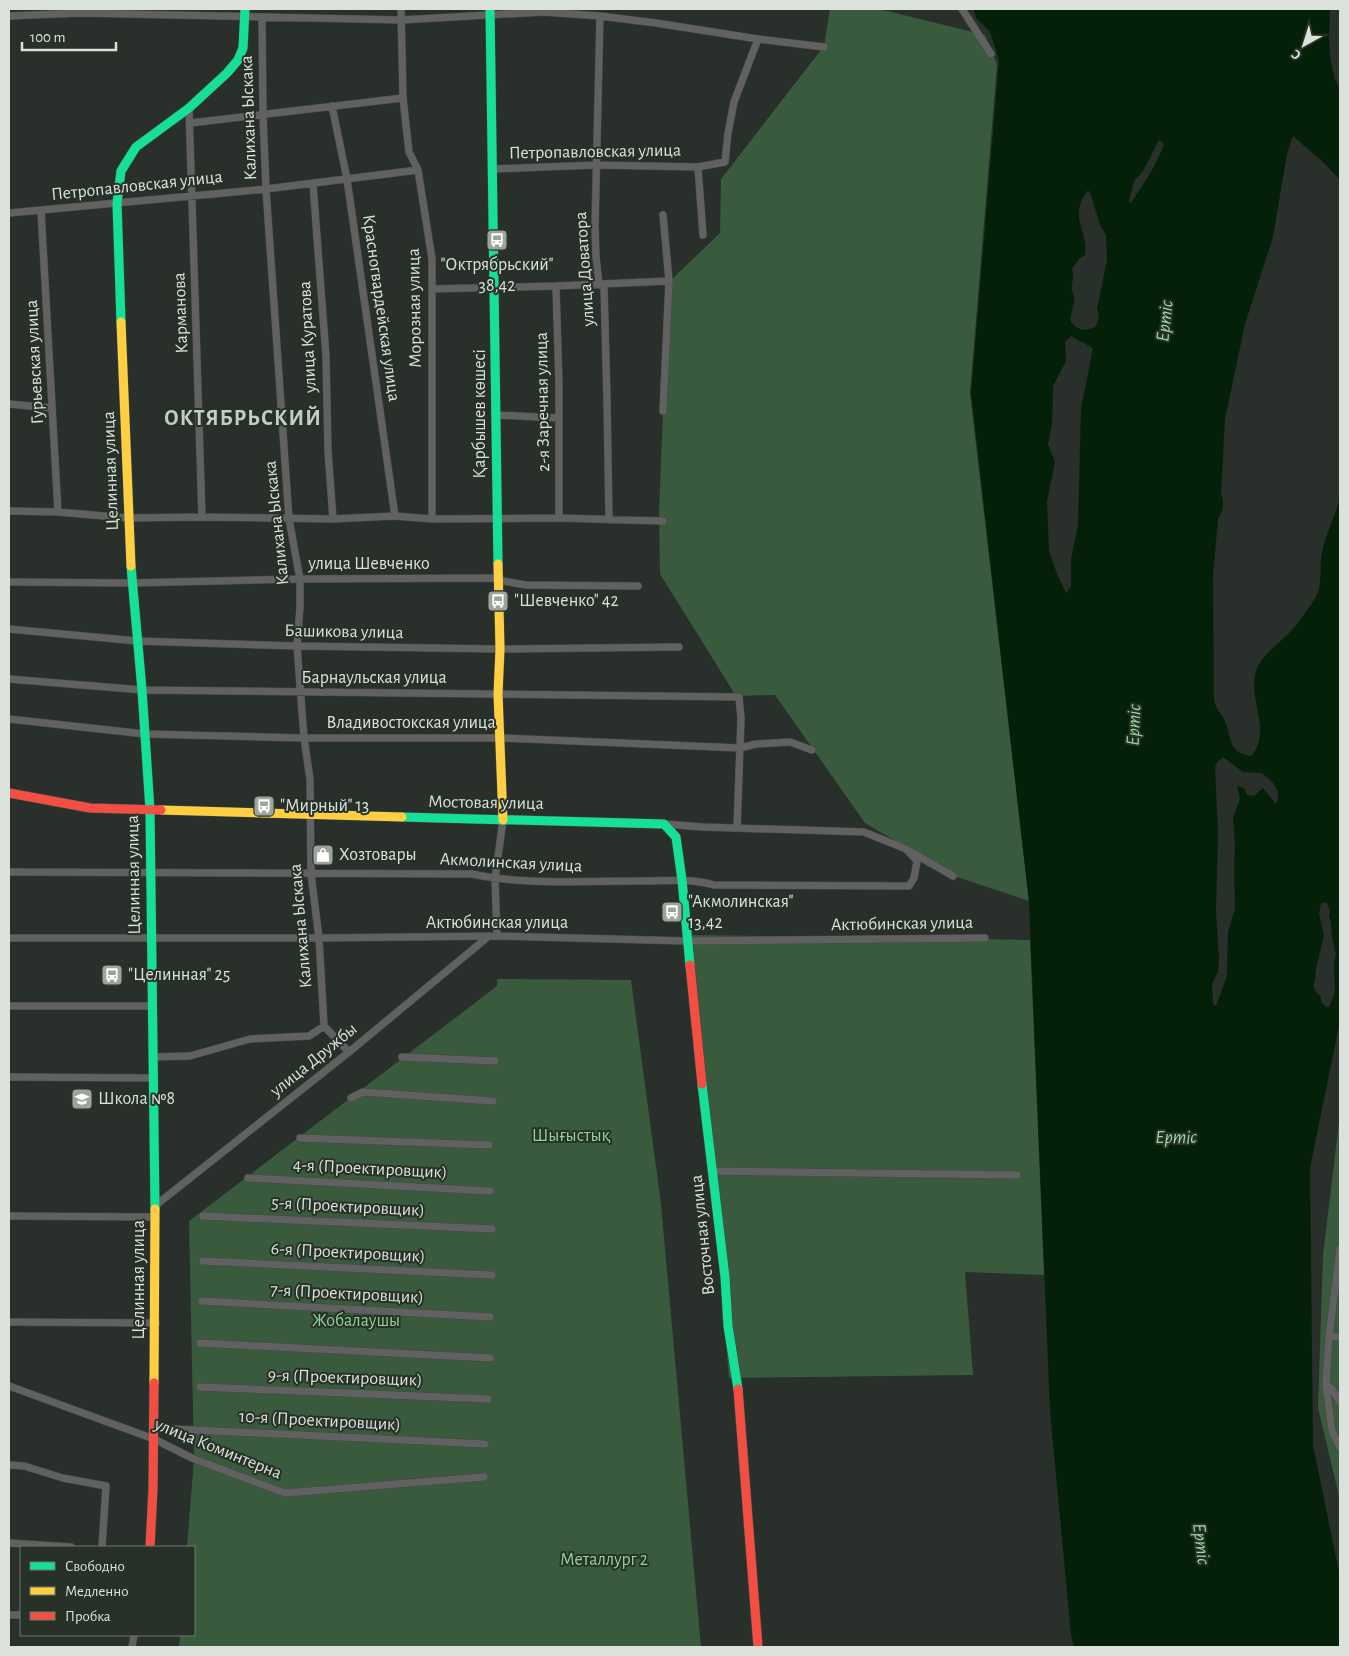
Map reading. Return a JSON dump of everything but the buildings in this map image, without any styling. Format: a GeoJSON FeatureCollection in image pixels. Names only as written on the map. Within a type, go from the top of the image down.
{"type":"FeatureCollection","features":[{"type":"Feature","properties":{"kind":"street","name":"Морозная улица"},"geometry":{"type":"LineString","coordinates":[[401,9],[403,98],[409,152],[418,170],[432,259],[432,520]]}},
{"type":"Feature","properties":{"kind":"street"},"geometry":{"type":"LineString","coordinates":[[962,9],[991,54]]}},
{"type":"Feature","properties":{"kind":"street"},"geometry":{"type":"LineString","coordinates":[[9,16],[80,13],[245,13],[262,17],[401,20],[490,11],[543,12],[600,16],[824,46]]}},
{"type":"Feature","properties":{"kind":"street","name":"Қарбышев көшесі"},"geometry":{"type":"LineString","coordinates":[[490,11],[500,650],[498,694],[503,820]]}},
{"type":"Feature","properties":{"kind":"street","name":"Целинная улица"},"geometry":{"type":"LineString","coordinates":[[150,1546],[154,1439],[156,1205],[150,810],[128,518],[118,203],[122,171],[136,147],[189,108],[227,73],[238,60],[243,48],[245,13]]}},
{"type":"Feature","properties":{"kind":"street","name":"улица Доватора"},"geometry":{"type":"LineString","coordinates":[[600,16],[596,165],[596,257],[600,284],[604,287],[609,520]]}},
{"type":"Feature","properties":{"kind":"street","name":"Калихана Ыскака"},"geometry":{"type":"LineString","coordinates":[[262,17],[262,115],[266,189],[289,519],[300,579],[297,646],[304,738],[310,779],[311,874],[319,938],[324,1026]]}},
{"type":"Feature","properties":{"kind":"street","name":"Петропавловская улица"},"geometry":{"type":"LineString","coordinates":[[492,169],[596,165],[698,167],[725,162],[734,102],[758,38]]}},
{"type":"Feature","properties":{"kind":"street"},"geometry":{"type":"LineString","coordinates":[[191,123],[403,98]]}},
{"type":"Feature","properties":{"kind":"street","name":"Красногвардейская улица"},"geometry":{"type":"LineString","coordinates":[[332,106],[348,179],[395,516]]}},
{"type":"Feature","properties":{"kind":"street","name":"Карманова"},"geometry":{"type":"LineString","coordinates":[[189,108],[191,123],[202,517]]}},
{"type":"Feature","properties":{"kind":"street"},"geometry":{"type":"LineString","coordinates":[[698,167],[703,235]]}},
{"type":"Feature","properties":{"kind":"street","name":"Петропавловская улица"},"geometry":{"type":"LineString","coordinates":[[9,213],[266,189],[418,170]]}},
{"type":"Feature","properties":{"kind":"street","name":"улица Куратова"},"geometry":{"type":"LineString","coordinates":[[313,184],[326,356],[328,451],[333,519]]}},
{"type":"Feature","properties":{"kind":"street","name":"Гурьевская улица"},"geometry":{"type":"LineString","coordinates":[[41,211],[58,512]]}},
{"type":"Feature","properties":{"kind":"street"},"geometry":{"type":"LineString","coordinates":[[663,215],[669,281],[663,411]]}},
{"type":"Feature","properties":{"kind":"street"},"geometry":{"type":"LineString","coordinates":[[432,289],[669,281]]}},
{"type":"Feature","properties":{"kind":"street","name":"2-я Заречная улица"},"geometry":{"type":"LineString","coordinates":[[556,286],[559,518]]}},
{"type":"Feature","properties":{"kind":"street"},"geometry":{"type":"LineString","coordinates":[[9,404],[52,408]]}},
{"type":"Feature","properties":{"kind":"street"},"geometry":{"type":"LineString","coordinates":[[495,415],[559,418]]}},
{"type":"Feature","properties":{"kind":"street"},"geometry":{"type":"LineString","coordinates":[[9,511],[58,512],[128,518],[333,519],[395,516],[432,520],[559,518],[663,521]]}},
{"type":"Feature","properties":{"kind":"street","name":"улица Шевченко"},"geometry":{"type":"LineString","coordinates":[[9,582],[132,583],[300,579],[498,578],[503,581],[526,585],[638,586]]}},
{"type":"Feature","properties":{"kind":"street","name":"Башикова улица"},"geometry":{"type":"LineString","coordinates":[[9,630],[137,640],[297,646],[500,650],[679,647]]}},
{"type":"Feature","properties":{"kind":"street","name":"Барнаульская улица"},"geometry":{"type":"LineString","coordinates":[[9,679],[142,690],[739,697],[741,718],[740,748]]}},
{"type":"Feature","properties":{"kind":"street","name":"Владивостокская улица"},"geometry":{"type":"LineString","coordinates":[[9,719],[145,734],[304,738],[500,738],[740,748],[756,744],[790,742],[812,750]]}},
{"type":"Feature","properties":{"kind":"street"},"geometry":{"type":"LineString","coordinates":[[737,828],[740,748]]}},
{"type":"Feature","properties":{"kind":"street","name":"Мостовая улица"},"geometry":{"type":"LineString","coordinates":[[9,793],[90,808],[664,824],[864,832],[906,849],[953,876]]}},
{"type":"Feature","properties":{"kind":"street"},"geometry":{"type":"LineString","coordinates":[[493,936],[495,879],[503,820]]}},
{"type":"Feature","properties":{"kind":"street","name":"Восточная улица"},"geometry":{"type":"LineString","coordinates":[[664,824],[676,837],[682,880],[698,1053],[725,1277],[728,1326],[738,1386],[758,1647]]}},
{"type":"Feature","properties":{"kind":"street","name":"Акмолинская улица"},"geometry":{"type":"LineString","coordinates":[[9,872],[472,874],[495,879],[587,881],[682,880],[705,882],[714,885],[909,886],[914,878],[917,862],[906,849]]}},
{"type":"Feature","properties":{"kind":"street","name":"Актюбинская улица"},"geometry":{"type":"LineString","coordinates":[[9,938],[493,936],[688,941],[985,938]]}},
{"type":"Feature","properties":{"kind":"street","name":"улица Дружбы"},"geometry":{"type":"LineString","coordinates":[[156,1205],[493,936]]}},
{"type":"Feature","properties":{"kind":"street"},"geometry":{"type":"LineString","coordinates":[[9,1006],[153,1006]]}},
{"type":"Feature","properties":{"kind":"street"},"geometry":{"type":"LineString","coordinates":[[153,1057],[190,1056],[250,1040],[309,1036],[324,1026],[349,1052]]}},
{"type":"Feature","properties":{"kind":"street"},"geometry":{"type":"LineString","coordinates":[[402,1057],[495,1062]]}},
{"type":"Feature","properties":{"kind":"street"},"geometry":{"type":"LineString","coordinates":[[9,1077],[154,1078]]}},
{"type":"Feature","properties":{"kind":"street"},"geometry":{"type":"LineString","coordinates":[[351,1098],[363,1092],[493,1101]]}},
{"type":"Feature","properties":{"kind":"street"},"geometry":{"type":"LineString","coordinates":[[300,1138],[489,1145]]}},
{"type":"Feature","properties":{"kind":"street"},"geometry":{"type":"LineString","coordinates":[[712,1171],[1017,1175]]}},
{"type":"Feature","properties":{"kind":"street","name":"4-я (Проектировщик)"},"geometry":{"type":"LineString","coordinates":[[248,1178],[490,1191]]}},
{"type":"Feature","properties":{"kind":"street"},"geometry":{"type":"LineString","coordinates":[[9,1216],[156,1217]]}},
{"type":"Feature","properties":{"kind":"street","name":"5-я (Проектировщик)"},"geometry":{"type":"LineString","coordinates":[[203,1216],[492,1228]]}},
{"type":"Feature","properties":{"kind":"street"},"geometry":{"type":"LineString","coordinates":[[1340,1249],[1328,1337],[1326,1385],[1332,1431],[1340,1448]]}},
{"type":"Feature","properties":{"kind":"street","name":"6-я (Проектировщик)"},"geometry":{"type":"LineString","coordinates":[[203,1261],[492,1275]]}},
{"type":"Feature","properties":{"kind":"street","name":"7-я (Проектировщик)"},"geometry":{"type":"LineString","coordinates":[[202,1301],[490,1317]]}},
{"type":"Feature","properties":{"kind":"street"},"geometry":{"type":"LineString","coordinates":[[9,1322],[156,1323]]}},
{"type":"Feature","properties":{"kind":"street"},"geometry":{"type":"LineString","coordinates":[[1328,1337],[1340,1337]]}},
{"type":"Feature","properties":{"kind":"street"},"geometry":{"type":"LineString","coordinates":[[200,1343],[490,1358]]}},
{"type":"Feature","properties":{"kind":"street"},"geometry":{"type":"LineString","coordinates":[[1326,1385],[1332,1389],[1340,1402]]}},
{"type":"Feature","properties":{"kind":"street","name":"улица Коминтерна"},"geometry":{"type":"LineString","coordinates":[[9,1386],[154,1439],[194,1459],[286,1493],[484,1477]]}},
{"type":"Feature","properties":{"kind":"street","name":"9-я (Проектировщик)"},"geometry":{"type":"LineString","coordinates":[[200,1387],[488,1399]]}},
{"type":"Feature","properties":{"kind":"street","name":"10-я (Проектировщик)"},"geometry":{"type":"LineString","coordinates":[[154,1428],[485,1444]]}},
{"type":"Feature","properties":{"kind":"street"},"geometry":{"type":"LineString","coordinates":[[9,1465],[24,1466],[63,1478],[106,1486],[102,1546]]}},
{"type":"Feature","properties":{"kind":"street"},"geometry":{"type":"LineString","coordinates":[[9,1543],[56,1546]]}},
{"type":"Feature","properties":{"kind":"green space"},"geometry":{"type":"Polygon","coordinates":[[[830,9],[879,9],[985,35],[997,64],[970,393],[1029,901],[957,877],[865,823],[775,695],[736,696],[660,574],[659,512],[668,283],[720,233],[721,179],[824,46],[830,9]]]}},
{"type":"Feature","properties":{"kind":"green space"},"geometry":{"type":"Polygon","coordinates":[[[692,935],[1030,940],[1044,1275],[965,1272],[973,1375],[729,1378],[692,935]]]}},
{"type":"Feature","properties":{"kind":"green space"},"geometry":{"type":"Polygon","coordinates":[[[497,979],[631,980],[661,1204],[701,1647],[179,1647],[180,1636],[195,1636],[195,1546],[187,1546],[194,1459],[189,1221],[497,986],[497,979]]]}},
{"type":"Feature","properties":{"kind":"green space"},"geometry":{"type":"Polygon","coordinates":[[[1340,1114],[1340,1500],[1318,1408],[1323,1255],[1340,1114]]]}},
{"type":"Feature","properties":{"kind":"water","name":"Ертіс"},"geometry":{"type":"Polygon","coordinates":[[[974,9],[1330,9],[1329,40],[1331,61],[1340,90],[1340,180],[1293,136],[1287,154],[1273,237],[1245,324],[1225,419],[1221,494],[1223,504],[1218,519],[1213,576],[1214,700],[1225,721],[1232,744],[1238,752],[1251,756],[1257,747],[1260,737],[1254,682],[1256,671],[1262,659],[1297,624],[1317,595],[1322,552],[1340,497],[1340,1021],[1310,1168],[1313,1445],[1340,1577],[1340,1647],[1074,1647],[1071,1635],[1050,1411],[1029,902],[971,393],[999,60],[990,32],[976,18],[974,9]],[[1159,140],[1143,171],[1134,181],[1130,204],[1158,159],[1164,144],[1159,140]],[[1088,190],[1082,200],[1079,216],[1084,238],[1085,255],[1079,259],[1072,269],[1074,300],[1071,322],[1079,329],[1085,330],[1095,327],[1098,320],[1099,314],[1097,309],[1107,260],[1106,235],[1100,225],[1088,190]],[[1071,336],[1065,342],[1066,361],[1053,386],[1052,424],[1048,444],[1055,462],[1047,501],[1049,551],[1066,593],[1071,587],[1071,559],[1078,525],[1081,409],[1093,348],[1071,336]],[[1223,757],[1215,767],[1218,831],[1216,912],[1219,958],[1218,972],[1212,984],[1213,1004],[1216,1006],[1227,976],[1228,932],[1235,909],[1233,818],[1240,799],[1237,786],[1244,788],[1247,795],[1254,796],[1263,788],[1276,804],[1278,795],[1273,783],[1262,773],[1243,772],[1223,757]],[[1327,903],[1321,904],[1319,914],[1324,935],[1313,986],[1321,997],[1321,1002],[1326,1007],[1329,1007],[1335,992],[1334,963],[1336,954],[1329,917],[1330,911],[1327,903]]]}},
{"type":"Feature","properties":{"kind":"traffic: fast"},"geometry":{"type":"LineString","coordinates":[[121,322],[117,203],[121,171],[136,147],[189,108],[227,73],[238,60],[243,48],[245,9]]}},
{"type":"Feature","properties":{"kind":"traffic: fast"},"geometry":{"type":"LineString","coordinates":[[490,9],[498,564]]}},
{"type":"Feature","properties":{"kind":"traffic: fast"},"geometry":{"type":"LineString","coordinates":[[131,566],[150,810],[155,1209]]}},
{"type":"Feature","properties":{"kind":"traffic: fast"},"geometry":{"type":"LineString","coordinates":[[402,817],[664,824],[676,837],[690,965]]}},
{"type":"Feature","properties":{"kind":"traffic: fast"},"geometry":{"type":"LineString","coordinates":[[702,1084],[725,1277],[728,1326],[738,1389]]}},
{"type":"Feature","properties":{"kind":"traffic: slow"},"geometry":{"type":"LineString","coordinates":[[121,322],[131,566]]}},
{"type":"Feature","properties":{"kind":"traffic: slow"},"geometry":{"type":"LineString","coordinates":[[498,564],[500,649],[498,694],[503,820]]}},
{"type":"Feature","properties":{"kind":"traffic: slow"},"geometry":{"type":"LineString","coordinates":[[161,810],[402,817]]}},
{"type":"Feature","properties":{"kind":"traffic: slow"},"geometry":{"type":"LineString","coordinates":[[154,1383],[155,1209]]}},
{"type":"Feature","properties":{"kind":"traffic: jam"},"geometry":{"type":"LineString","coordinates":[[9,793],[90,808],[161,810]]}},
{"type":"Feature","properties":{"kind":"traffic: jam"},"geometry":{"type":"LineString","coordinates":[[690,965],[702,1084]]}},
{"type":"Feature","properties":{"kind":"traffic: jam"},"geometry":{"type":"LineString","coordinates":[[150,1546],[153,1489],[154,1383]]}},
{"type":"Feature","properties":{"kind":"traffic: jam"},"geometry":{"type":"LineString","coordinates":[[738,1389],[758,1647]]}},
{"type":"Feature","properties":{"kind":"place","name":"\"Октрябрьский\" 38,42"},"geometry":{"type":"Point","coordinates":[497,240]}},
{"type":"Feature","properties":{"kind":"place","name":"\"Шевченко\" 42"},"geometry":{"type":"Point","coordinates":[498,601]}},
{"type":"Feature","properties":{"kind":"place","name":"\"Мирный\" 13"},"geometry":{"type":"Point","coordinates":[264,806]}},
{"type":"Feature","properties":{"kind":"place","name":"Хозтовары"},"geometry":{"type":"Point","coordinates":[323,855]}},
{"type":"Feature","properties":{"kind":"place","name":"\"Акмолинская\" 13,42"},"geometry":{"type":"Point","coordinates":[672,912]}},
{"type":"Feature","properties":{"kind":"place","name":"\"Целинная\" 25"},"geometry":{"type":"Point","coordinates":[112,975]}},
{"type":"Feature","properties":{"kind":"place","name":"Школа №8"},"geometry":{"type":"Point","coordinates":[82,1099]}},
{"type":"Feature","properties":{"kind":"district","name":"ОКТЯБРЬСКИЙ"},"geometry":{"type":"Point","coordinates":[243,418]}},
{"type":"Feature","properties":{"kind":"park label","name":"Шығыстық"},"geometry":{"type":"Point","coordinates":[571,1136]}},
{"type":"Feature","properties":{"kind":"park label","name":"Жобалаушы"},"geometry":{"type":"Point","coordinates":[356,1321]}},
{"type":"Feature","properties":{"kind":"park label","name":"Металлург 2"},"geometry":{"type":"Point","coordinates":[604,1560]}}]}
